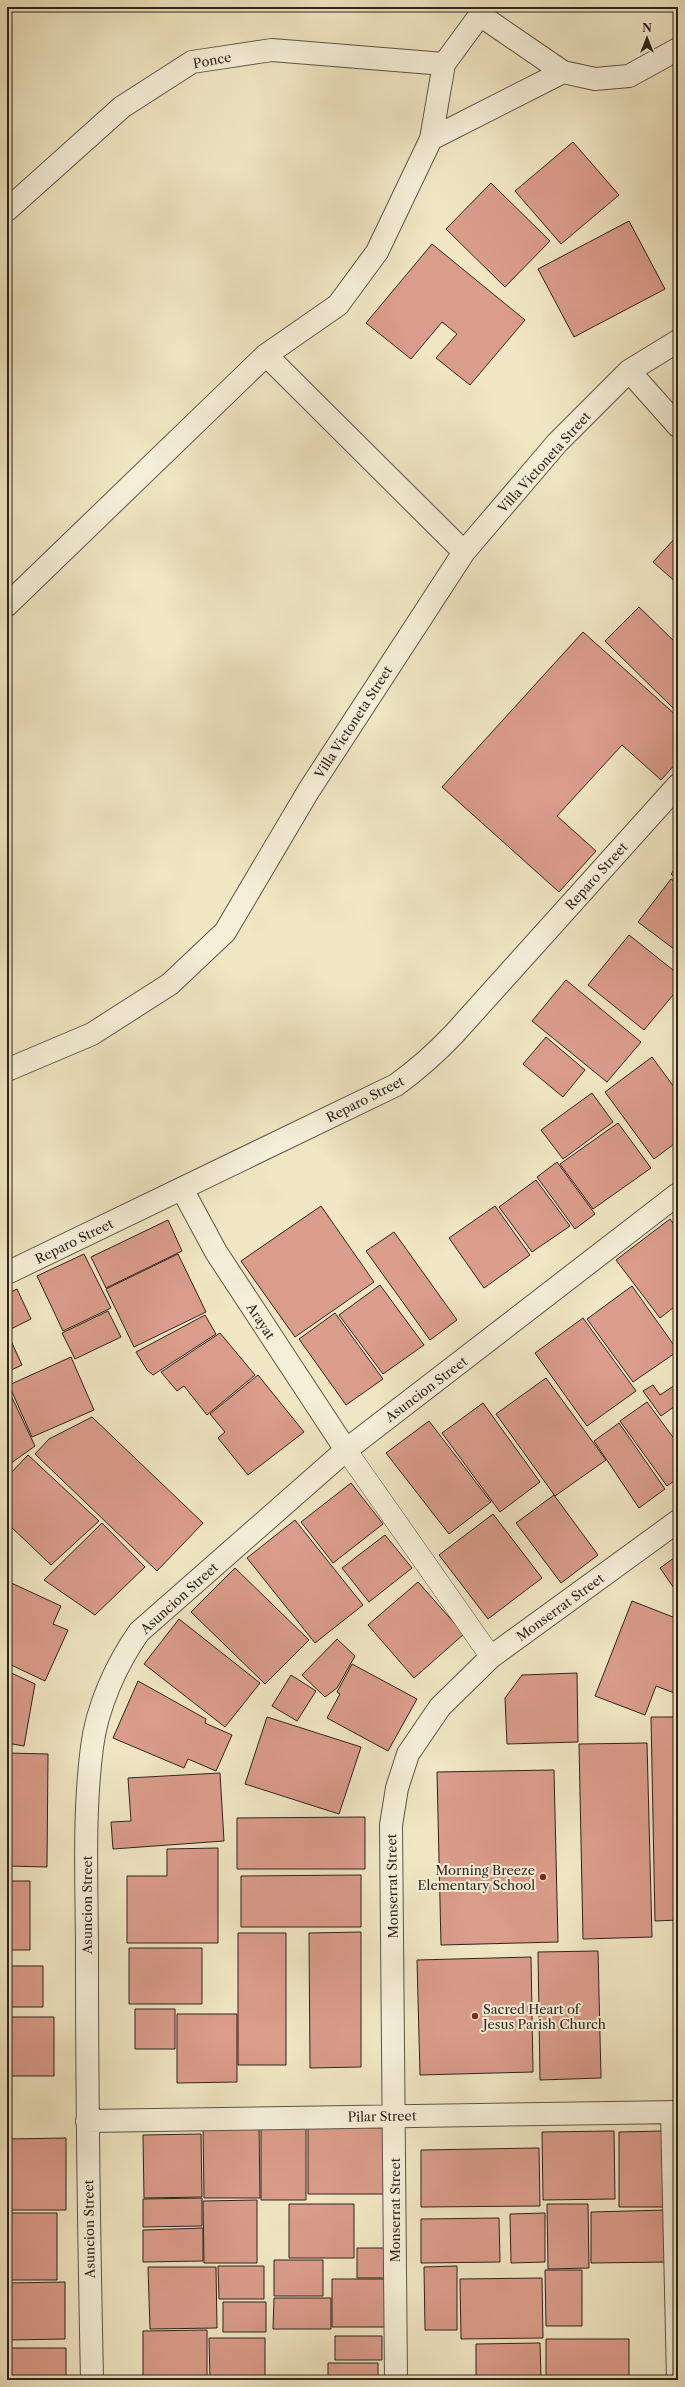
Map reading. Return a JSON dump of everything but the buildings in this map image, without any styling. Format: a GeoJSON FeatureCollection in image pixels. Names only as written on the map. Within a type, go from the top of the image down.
{"type":"FeatureCollection","features":[{"type":"Feature","properties":{"kind":"street"},"geometry":{"type":"LineString","coordinates":[[7,605],[266,355],[338,305],[377,252],[431,139],[444,64],[481,11],[563,72],[595,79],[629,76],[678,49]]}},
{"type":"Feature","properties":{"kind":"street","name":"Ponce"},"geometry":{"type":"LineString","coordinates":[[7,210],[122,107],[192,62],[272,50],[444,64]]}},
{"type":"Feature","properties":{"kind":"street"},"geometry":{"type":"LineString","coordinates":[[431,139],[563,72]]}},
{"type":"Feature","properties":{"kind":"street","name":"Villa Victoneta Street"},"geometry":{"type":"LineString","coordinates":[[7,1070],[92,1034],[170,984],[225,932],[308,790],[464,552],[557,443],[629,371],[678,341]]}},
{"type":"Feature","properties":{"kind":"street"},"geometry":{"type":"LineString","coordinates":[[266,355],[464,552]]}},
{"type":"Feature","properties":{"kind":"street"},"geometry":{"type":"LineString","coordinates":[[629,371],[678,426]]}},
{"type":"Feature","properties":{"kind":"street","name":"Reparo Street"},"geometry":{"type":"LineString","coordinates":[[7,1273],[396,1085],[413,1073],[433,1057],[678,785]]}},
{"type":"Feature","properties":{"kind":"street","name":"Arayat"},"geometry":{"type":"LineString","coordinates":[[182,1189],[216,1252],[346,1450]]}},
{"type":"Feature","properties":{"kind":"street","name":"Asuncion Street"},"geometry":{"type":"LineString","coordinates":[[92,2380],[87,2121],[88,1810],[92,1747],[99,1716],[123,1655],[139,1632],[346,1450],[678,1194]]}},
{"type":"Feature","properties":{"kind":"street","name":"Monserrat Street"},"geometry":{"type":"LineString","coordinates":[[396,2380],[391,1825],[397,1788],[408,1754],[440,1707],[491,1657],[678,1521]]}},
{"type":"Feature","properties":{"kind":"street"},"geometry":{"type":"LineString","coordinates":[[675,2112],[678,2380]]}},
{"type":"Feature","properties":{"kind":"street","name":"Pilar Street"},"geometry":{"type":"LineString","coordinates":[[87,2121],[675,2112]]}},
{"type":"Feature","properties":{"kind":"lane"},"geometry":{"type":"LineString","coordinates":[[346,1450],[491,1657]]}},
{"type":"Feature","properties":{"kind":"place","name":"Morning Breeze Elementary School"},"geometry":{"type":"Point","coordinates":[543,1877]}},
{"type":"Feature","properties":{"kind":"place","name":"Sacred Heart of Jesus Parish Church"},"geometry":{"type":"Point","coordinates":[475,2016]}}]}
